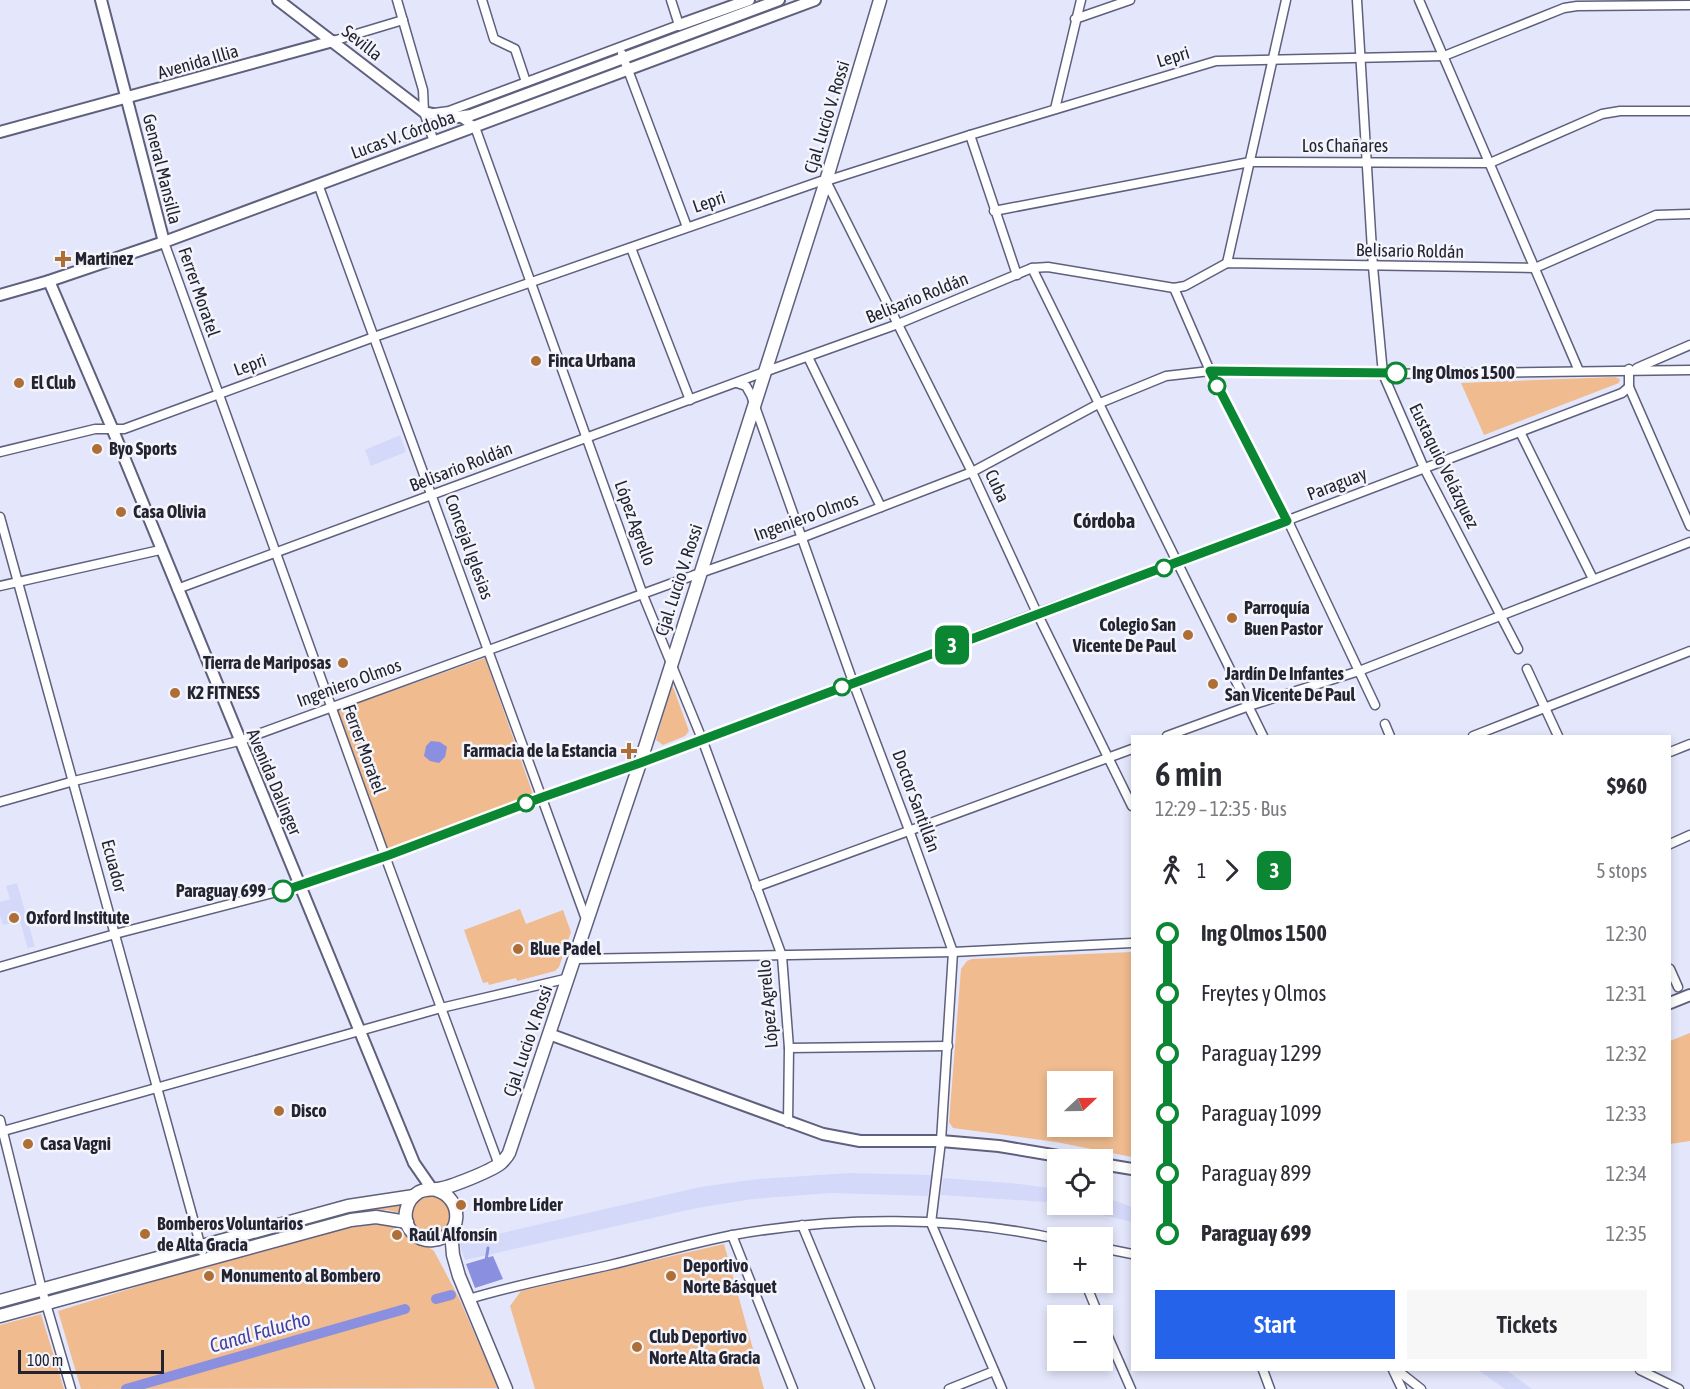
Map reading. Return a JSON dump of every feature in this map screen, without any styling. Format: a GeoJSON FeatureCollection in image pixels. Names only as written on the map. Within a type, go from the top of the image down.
{"type":"FeatureCollection","features":[{"type":"Feature","properties":{"kind":"main road","name":"Cjal. Lucio V. Rossi"},"geometry":{"type":"LineString","coordinates":[[499,1165],[509,1153],[640,763],[767,371],[880,0]]}},
{"type":"Feature","properties":{"kind":"main road"},"geometry":{"type":"LineString","coordinates":[[0,1301],[348,1206],[415,1195],[499,1165]]}},
{"type":"Feature","properties":{"kind":"main road"},"geometry":{"type":"LineString","coordinates":[[454,1204],[467,1183],[486,1171]]}},
{"type":"Feature","properties":{"kind":"main road"},"geometry":{"type":"LineString","coordinates":[[415,1195],[407,1206],[407,1222],[415,1235],[422,1239],[434,1240],[451,1231],[456,1220],[454,1204],[447,1195],[434,1189]]}},
{"type":"Feature","properties":{"kind":"main road"},"geometry":{"type":"LineString","coordinates":[[0,1316],[351,1220],[384,1217],[407,1222]]}},
{"type":"Feature","properties":{"kind":"main road"},"geometry":{"type":"LineString","coordinates":[[451,1231],[453,1255],[459,1276]]}},
{"type":"Feature","properties":{"kind":"main road"},"geometry":{"type":"LineString","coordinates":[[434,1240],[459,1276],[506,1389]]}},
{"type":"Feature","properties":{"kind":"main road"},"geometry":{"type":"LineString","coordinates":[[150,1260],[154,1273]]}},
{"type":"Feature","properties":{"kind":"street","name":"General Mansilla"},"geometry":{"type":"LineString","coordinates":[[102,0],[164,242]]}},
{"type":"Feature","properties":{"kind":"street","name":"Sevilla"},"geometry":{"type":"LineString","coordinates":[[278,0],[424,112]]}},
{"type":"Feature","properties":{"kind":"street"},"geometry":{"type":"LineString","coordinates":[[397,0],[423,90],[424,112],[434,142]]}},
{"type":"Feature","properties":{"kind":"street"},"geometry":{"type":"LineString","coordinates":[[482,0],[494,39],[515,49],[526,82]]}},
{"type":"Feature","properties":{"kind":"street"},"geometry":{"type":"LineString","coordinates":[[671,0],[680,25]]}},
{"type":"Feature","properties":{"kind":"street"},"geometry":{"type":"LineString","coordinates":[[424,112],[449,111],[526,82],[621,53],[680,25],[749,0]]}},
{"type":"Feature","properties":{"kind":"street","name":"Lucas V. Córdoba"},"geometry":{"type":"LineString","coordinates":[[424,112],[436,116],[460,117],[621,53],[778,0]]}},
{"type":"Feature","properties":{"kind":"street","name":"Lucas V. Córdoba"},"geometry":{"type":"LineString","coordinates":[[0,295],[164,242],[815,0]]}},
{"type":"Feature","properties":{"kind":"street"},"geometry":{"type":"LineString","coordinates":[[1055,109],[1081,0]]}},
{"type":"Feature","properties":{"kind":"street"},"geometry":{"type":"LineString","coordinates":[[1076,19],[1130,0]]}},
{"type":"Feature","properties":{"kind":"street"},"geometry":{"type":"LineString","coordinates":[[1286,0],[1227,263],[1185,286],[1174,288],[1210,371],[1287,521],[1375,705]]}},
{"type":"Feature","properties":{"kind":"street","name":"Eustaquio Velázquez"},"geometry":{"type":"LineString","coordinates":[[1357,0],[1373,267],[1383,374],[1424,468],[1518,649]]}},
{"type":"Feature","properties":{"kind":"street"},"geometry":{"type":"LineString","coordinates":[[1419,0],[1579,370]]}},
{"type":"Feature","properties":{"kind":"street"},"geometry":{"type":"LineString","coordinates":[[1444,56],[1564,8],[1690,5]]}},
{"type":"Feature","properties":{"kind":"street","name":"Avenida Illia"},"geometry":{"type":"LineString","coordinates":[[0,132],[127,99],[403,20]]}},
{"type":"Feature","properties":{"kind":"street"},"geometry":{"type":"LineString","coordinates":[[621,53],[687,227]]}},
{"type":"Feature","properties":{"kind":"street","name":"Lepri"},"geometry":{"type":"LineString","coordinates":[[0,452],[95,429],[124,429],[374,337],[821,181],[1216,61],[1444,56]]}},
{"type":"Feature","properties":{"kind":"street","name":"Los Chañares"},"geometry":{"type":"LineString","coordinates":[[994,211],[1250,162],[1490,163],[1602,114],[1620,111],[1690,111]]}},
{"type":"Feature","properties":{"kind":"street"},"geometry":{"type":"LineString","coordinates":[[460,117],[476,127]]}},
{"type":"Feature","properties":{"kind":"street","name":"López Agrello"},"geometry":{"type":"LineString","coordinates":[[476,127],[643,595],[702,740],[782,956],[789,1048],[788,1123]]}},
{"type":"Feature","properties":{"kind":"street"},"geometry":{"type":"LineString","coordinates":[[970,135],[1017,275]]}},
{"type":"Feature","properties":{"kind":"street","name":"Cuba"},"geometry":{"type":"LineString","coordinates":[[826,181],[972,472],[1037,613],[1131,804]]}},
{"type":"Feature","properties":{"kind":"street","name":"Concejal Iglesias"},"geometry":{"type":"LineString","coordinates":[[318,184],[587,922]]}},
{"type":"Feature","properties":{"kind":"street","name":"Belisario Roldán"},"geometry":{"type":"LineString","coordinates":[[1227,263],[1535,268],[1656,215],[1690,214]]}},
{"type":"Feature","properties":{"kind":"street","name":"Ferrer Moratel"},"geometry":{"type":"LineString","coordinates":[[164,242],[275,554],[499,1165]]}},
{"type":"Feature","properties":{"kind":"street"},"geometry":{"type":"LineString","coordinates":[[631,248],[690,400]]}},
{"type":"Feature","properties":{"kind":"street","name":"Belisario Roldán"},"geometry":{"type":"LineString","coordinates":[[177,589],[898,324],[1032,268],[1048,267],[1174,288]]}},
{"type":"Feature","properties":{"kind":"street"},"geometry":{"type":"LineString","coordinates":[[1032,268],[1263,735]]}},
{"type":"Feature","properties":{"kind":"street","name":"Avenida Dalinger"},"geometry":{"type":"LineString","coordinates":[[49,281],[112,428],[160,550],[414,1163],[418,1181],[415,1195]]}},
{"type":"Feature","properties":{"kind":"street"},"geometry":{"type":"LineString","coordinates":[[1690,345],[1632,369],[1629,387],[1690,526]]}},
{"type":"Feature","properties":{"kind":"street"},"geometry":{"type":"LineString","coordinates":[[808,357],[881,507]]}},
{"type":"Feature","properties":{"kind":"street","name":"Ingeniero Olmos"},"geometry":{"type":"LineString","coordinates":[[0,802],[74,781],[239,741],[801,538],[972,472],[1100,403],[1166,376],[1210,371],[1383,374],[1690,370]]}},
{"type":"Feature","properties":{"kind":"street","name":"Doctor Santillán"},"geometry":{"type":"LineString","coordinates":[[737,383],[746,386],[755,406],[853,682],[953,952],[941,1141],[931,1223]]}},
{"type":"Feature","properties":{"kind":"street","name":"Paraguay"},"geometry":{"type":"LineString","coordinates":[[0,967],[115,934],[300,886],[385,856],[1287,521],[1622,393],[1629,387]]}},
{"type":"Feature","properties":{"kind":"street"},"geometry":{"type":"LineString","coordinates":[[1520,432],[1593,579]]}},
{"type":"Feature","properties":{"kind":"street","name":"Ecuador"},"geometry":{"type":"LineString","coordinates":[[0,517],[204,1259]]}},
{"type":"Feature","properties":{"kind":"street"},"geometry":{"type":"LineString","coordinates":[[1170,735],[1249,706],[1359,671],[1690,542]]}},
{"type":"Feature","properties":{"kind":"street"},"geometry":{"type":"LineString","coordinates":[[0,586],[160,550]]}},
{"type":"Feature","properties":{"kind":"street"},"geometry":{"type":"LineString","coordinates":[[1476,735],[1690,651]]}},
{"type":"Feature","properties":{"kind":"street"},"geometry":{"type":"LineString","coordinates":[[1527,669],[1558,735]]}},
{"type":"Feature","properties":{"kind":"street"},"geometry":{"type":"LineString","coordinates":[[1384,724],[1390,735]]}},
{"type":"Feature","properties":{"kind":"street"},"geometry":{"type":"LineString","coordinates":[[1671,752],[1690,744]]}},
{"type":"Feature","properties":{"kind":"street"},"geometry":{"type":"LineString","coordinates":[[756,887],[1131,749]]}},
{"type":"Feature","properties":{"kind":"street"},"geometry":{"type":"LineString","coordinates":[[1671,843],[1690,835]]}},
{"type":"Feature","properties":{"kind":"street"},"geometry":{"type":"LineString","coordinates":[[575,959],[953,952],[1131,943]]}},
{"type":"Feature","properties":{"kind":"street"},"geometry":{"type":"LineString","coordinates":[[1671,971],[1678,987]]}},
{"type":"Feature","properties":{"kind":"street"},"geometry":{"type":"LineString","coordinates":[[2,1132],[441,1008],[569,978]]}},
{"type":"Feature","properties":{"kind":"street"},"geometry":{"type":"LineString","coordinates":[[1671,1003],[1690,995]]}},
{"type":"Feature","properties":{"kind":"street"},"geometry":{"type":"LineString","coordinates":[[549,1034],[822,1134],[860,1141],[941,1141],[999,1146],[1047,1154]]}},
{"type":"Feature","properties":{"kind":"street"},"geometry":{"type":"LineString","coordinates":[[789,1048],[948,1046]]}},
{"type":"Feature","properties":{"kind":"street"},"geometry":{"type":"LineString","coordinates":[[0,1120],[42,1290],[71,1389]]}},
{"type":"Feature","properties":{"kind":"street","name":"Avenida Dalinger"},"geometry":{"type":"LineString","coordinates":[[414,1163],[434,1189]]}},
{"type":"Feature","properties":{"kind":"street"},"geometry":{"type":"LineString","coordinates":[[1113,1166],[1131,1169]]}},
{"type":"Feature","properties":{"kind":"street"},"geometry":{"type":"LineString","coordinates":[[469,1299],[732,1235],[802,1225],[867,1221],[931,1223],[1010,1228],[1047,1236]]}},
{"type":"Feature","properties":{"kind":"street"},"geometry":{"type":"LineString","coordinates":[[931,1223],[1002,1389]]}},
{"type":"Feature","properties":{"kind":"street"},"geometry":{"type":"LineString","coordinates":[[802,1225],[870,1389]]}},
{"type":"Feature","properties":{"kind":"street"},"geometry":{"type":"LineString","coordinates":[[732,1235],[793,1389]]}},
{"type":"Feature","properties":{"kind":"street"},"geometry":{"type":"LineString","coordinates":[[1113,1250],[1131,1254]]}},
{"type":"Feature","properties":{"kind":"street"},"geometry":{"type":"LineString","coordinates":[[1113,1348],[1131,1389]]}},
{"type":"Feature","properties":{"kind":"street"},"geometry":{"type":"LineString","coordinates":[[949,1389],[994,1371]]}},
{"type":"Feature","properties":{"kind":"street"},"geometry":{"type":"LineString","coordinates":[[1263,1371],[1270,1389]]}},
{"type":"Feature","properties":{"kind":"street"},"geometry":{"type":"LineString","coordinates":[[1395,1371],[1401,1389]]}},
{"type":"Feature","properties":{"kind":"street"},"geometry":{"type":"LineString","coordinates":[[1396,1371],[1421,1389]]}},
{"type":"Feature","properties":{"kind":"street"},"geometry":{"type":"LineString","coordinates":[[1642,1371],[1679,1389]]}},
{"type":"Feature","properties":{"kind":"shaded area"},"geometry":{"type":"Polygon","coordinates":[[[1615,377],[1620,379],[1619,383],[1484,435],[1461,383],[1615,377]]]}},
{"type":"Feature","properties":{"kind":"shaded area"},"geometry":{"type":"Polygon","coordinates":[[[400,435],[406,452],[371,466],[365,450],[400,435]]]}},
{"type":"Feature","properties":{"kind":"shaded area"},"geometry":{"type":"Polygon","coordinates":[[[485,658],[534,797],[387,849],[338,710],[485,658]]]}},
{"type":"Feature","properties":{"kind":"shaded area"},"geometry":{"type":"Polygon","coordinates":[[[672,684],[689,731],[685,736],[663,745],[656,740],[672,684]]]}},
{"type":"Feature","properties":{"kind":"shaded area","name":"Oxford Institute"},"geometry":{"type":"Polygon","coordinates":[[[17,883],[35,947],[28,949],[20,921],[3,925],[0,916],[0,902],[10,899],[6,886],[17,883]]]}},
{"type":"Feature","properties":{"kind":"shaded area","name":"Blue Padel"},"geometry":{"type":"Polygon","coordinates":[[[520,909],[526,924],[563,910],[571,932],[559,967],[555,971],[517,981],[516,978],[489,985],[488,982],[483,983],[464,930],[520,909]]]}},
{"type":"Feature","properties":{"kind":"shaded area"},"geometry":{"type":"Polygon","coordinates":[[[1131,952],[1131,1157],[1113,1153],[1113,1149],[1091,1149],[953,1128],[949,1122],[961,969],[967,961],[972,959],[1131,952]]]}},
{"type":"Feature","properties":{"kind":"shaded area"},"geometry":{"type":"Polygon","coordinates":[[[1690,1033],[1690,1141],[1671,1144],[1671,1041],[1690,1033]]]}},
{"type":"Feature","properties":{"kind":"shaded area"},"geometry":{"type":"Polygon","coordinates":[[[849,1173],[932,1175],[928,1196],[831,1193],[753,1199],[697,1208],[465,1260],[459,1243],[700,1187],[758,1179],[849,1173]]]}},
{"type":"Feature","properties":{"kind":"shaded area"},"geometry":{"type":"Polygon","coordinates":[[[943,1178],[1047,1188],[1046,1202],[941,1195],[943,1178]]]}},
{"type":"Feature","properties":{"kind":"shaded area"},"geometry":{"type":"Polygon","coordinates":[[[428,1192],[450,1202],[452,1223],[438,1235],[421,1234],[411,1224],[411,1205],[428,1192]]]}},
{"type":"Feature","properties":{"kind":"shaded area"},"geometry":{"type":"Polygon","coordinates":[[[1113,1200],[1131,1207],[1131,1222],[1102,1215],[1113,1215],[1113,1200]]]}},
{"type":"Feature","properties":{"kind":"shaded area"},"geometry":{"type":"Polygon","coordinates":[[[401,1204],[400,1213],[387,1210],[351,1215],[211,1250],[351,1212],[401,1204]]]}},
{"type":"Feature","properties":{"kind":"shaded area"},"geometry":{"type":"Polygon","coordinates":[[[375,1224],[401,1227],[434,1251],[459,1298],[498,1388],[81,1389],[58,1311],[178,1274],[348,1228],[375,1224]]]}},
{"type":"Feature","properties":{"kind":"shaded area","name":"Club Deportivo Norte Alta Gracia"},"geometry":{"type":"Polygon","coordinates":[[[724,1244],[764,1389],[535,1389],[510,1306],[521,1291],[724,1244]]]}},
{"type":"Feature","properties":{"kind":"shaded area"},"geometry":{"type":"Polygon","coordinates":[[[41,1314],[64,1389],[0,1389],[0,1325],[41,1314]]]}},
{"type":"Feature","properties":{"kind":"shaded area"},"geometry":{"type":"Polygon","coordinates":[[[1479,1371],[1507,1371],[1532,1389],[1505,1389],[1479,1371]]]}},
{"type":"Feature","properties":{"kind":"water"},"geometry":{"type":"Polygon","coordinates":[[[431,741],[440,742],[447,747],[445,757],[439,763],[430,761],[424,756],[426,746],[431,741]]]}},
{"type":"Feature","properties":{"kind":"water"},"geometry":{"type":"Polygon","coordinates":[[[493,1256],[503,1279],[475,1288],[466,1264],[493,1256]]]}},
{"type":"Feature","properties":{"kind":"waterway"},"geometry":{"type":"LineString","coordinates":[[486,1261],[488,1248]]}},
{"type":"Feature","properties":{"kind":"waterway","name":"Canal Falucho"},"geometry":{"type":"LineString","coordinates":[[436,1299],[451,1295]]}},
{"type":"Feature","properties":{"kind":"waterway","name":"Canal Falucho"},"geometry":{"type":"LineString","coordinates":[[126,1389],[405,1309]]}},
{"type":"Feature","properties":{"kind":"bus line","name":"3"},"geometry":{"type":"LineString","coordinates":[[283,891],[389,855],[640,763],[1287,521],[1210,371],[1396,373]]}},
{"type":"Feature","properties":{"kind":"place","name":"Martinez"},"geometry":{"type":"Point","coordinates":[63,259]}},
{"type":"Feature","properties":{"kind":"place","name":"Finca Urbana"},"geometry":{"type":"Point","coordinates":[536,361]}},
{"type":"Feature","properties":{"kind":"place","name":"Ing Olmos 1500"},"geometry":{"type":"Point","coordinates":[1396,373]}},
{"type":"Feature","properties":{"kind":"place","name":"El Club"},"geometry":{"type":"Point","coordinates":[19,383]}},
{"type":"Feature","properties":{"kind":"place","name":"Byo Sports"},"geometry":{"type":"Point","coordinates":[97,449]}},
{"type":"Feature","properties":{"kind":"place","name":"Casa Olivia"},"geometry":{"type":"Point","coordinates":[121,512]}},
{"type":"Feature","properties":{"kind":"place","name":"Parroquía Buen Pastor"},"geometry":{"type":"Point","coordinates":[1232,618]}},
{"type":"Feature","properties":{"kind":"place","name":"Colegio San Vicente De Paul"},"geometry":{"type":"Point","coordinates":[1188,635]}},
{"type":"Feature","properties":{"kind":"place","name":"Tierra de Mariposas"},"geometry":{"type":"Point","coordinates":[343,663]}},
{"type":"Feature","properties":{"kind":"place","name":"Jardín De Infantes San Vicente De Paul"},"geometry":{"type":"Point","coordinates":[1213,684]}},
{"type":"Feature","properties":{"kind":"place","name":"K2 FITNESS"},"geometry":{"type":"Point","coordinates":[175,693]}},
{"type":"Feature","properties":{"kind":"place","name":"Farmacia de la Estancia"},"geometry":{"type":"Point","coordinates":[629,751]}},
{"type":"Feature","properties":{"kind":"place","name":"Paraguay 699"},"geometry":{"type":"Point","coordinates":[283,891]}},
{"type":"Feature","properties":{"kind":"place","name":"Oxford Institute"},"geometry":{"type":"Point","coordinates":[14,918]}},
{"type":"Feature","properties":{"kind":"place","name":"Blue Padel"},"geometry":{"type":"Point","coordinates":[518,949]}},
{"type":"Feature","properties":{"kind":"place","name":"Disco"},"geometry":{"type":"Point","coordinates":[279,1111]}},
{"type":"Feature","properties":{"kind":"place","name":"Casa Vagni"},"geometry":{"type":"Point","coordinates":[28,1144]}},
{"type":"Feature","properties":{"kind":"place","name":"Hombre Líder"},"geometry":{"type":"Point","coordinates":[461,1205]}},
{"type":"Feature","properties":{"kind":"place","name":"Bomberos Voluntarios de Alta Gracia"},"geometry":{"type":"Point","coordinates":[145,1234]}},
{"type":"Feature","properties":{"kind":"place","name":"Raúl Alfonsín"},"geometry":{"type":"Point","coordinates":[397,1235]}},
{"type":"Feature","properties":{"kind":"place","name":"Monumento al Bombero"},"geometry":{"type":"Point","coordinates":[209,1276]}},
{"type":"Feature","properties":{"kind":"place","name":"Deportivo Norte Básquet"},"geometry":{"type":"Point","coordinates":[671,1276]}},
{"type":"Feature","properties":{"kind":"place","name":"Club Deportivo Norte Alta Gracia"},"geometry":{"type":"Point","coordinates":[637,1347]}},
{"type":"Feature","properties":{"kind":"district","name":"Córdoba"},"geometry":{"type":"Point","coordinates":[1104,521]}}]}
